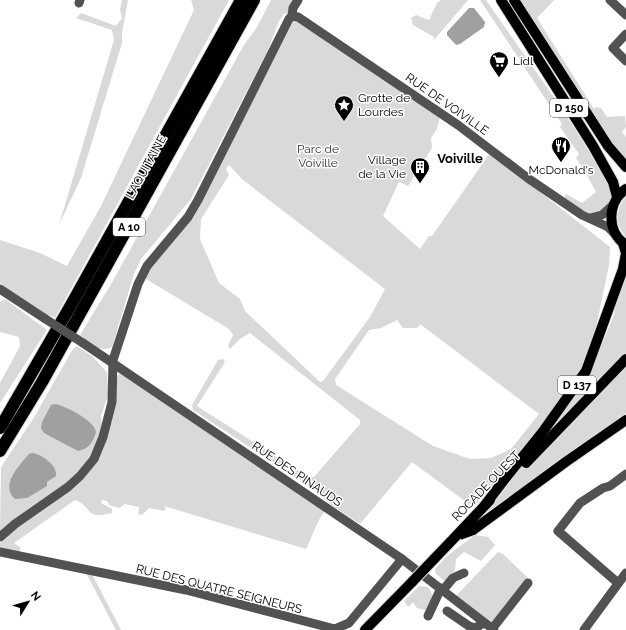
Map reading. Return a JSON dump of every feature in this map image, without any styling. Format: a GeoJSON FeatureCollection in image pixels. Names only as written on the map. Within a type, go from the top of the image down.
{"type":"FeatureCollection","features":[{"type":"Feature","properties":{"kind":"highway","name":"L'AQUITAINE"},"geometry":{"type":"LineString","coordinates":[[0,428],[71,305],[241,0]]}},
{"type":"Feature","properties":{"kind":"highway","name":"L'AQUITAINE"},"geometry":{"type":"LineString","coordinates":[[0,451],[45,376],[254,0]]}},
{"type":"Feature","properties":{"kind":"main road"},"geometry":{"type":"LineString","coordinates":[[496,0],[513,22]]}},
{"type":"Feature","properties":{"kind":"main road"},"geometry":{"type":"LineString","coordinates":[[501,0],[513,22]]}},
{"type":"Feature","properties":{"kind":"main road","name":"D 150"},"geometry":{"type":"LineString","coordinates":[[514,0],[608,146],[626,167]]}},
{"type":"Feature","properties":{"kind":"main road","name":"D 150"},"geometry":{"type":"LineString","coordinates":[[513,22],[593,146],[613,182],[615,201]]}},
{"type":"Feature","properties":{"kind":"main road"},"geometry":{"type":"LineString","coordinates":[[625,244],[616,235],[611,220],[615,201],[626,189]]}},
{"type":"Feature","properties":{"kind":"main road","name":"D 137"},"geometry":{"type":"LineString","coordinates":[[485,505],[544,430],[586,371],[623,269],[626,253],[625,244]]}},
{"type":"Feature","properties":{"kind":"main road","name":"ROCADE OUEST"},"geometry":{"type":"LineString","coordinates":[[365,630],[626,359]]}},
{"type":"Feature","properties":{"kind":"main road"},"geometry":{"type":"LineString","coordinates":[[457,536],[473,530],[626,420]]}},
{"type":"Feature","properties":{"kind":"street"},"geometry":{"type":"LineString","coordinates":[[0,537],[15,524],[80,476],[94,458],[104,437],[112,402],[114,364],[129,311],[146,266],[188,217],[198,200],[298,0]]}},
{"type":"Feature","properties":{"kind":"street"},"geometry":{"type":"LineString","coordinates":[[610,0],[626,15]]}},
{"type":"Feature","properties":{"kind":"street","name":"RUE DE VOIVILLE"},"geometry":{"type":"LineString","coordinates":[[290,18],[298,16],[458,125],[529,179],[582,215],[608,227],[616,235]]}},
{"type":"Feature","properties":{"kind":"street"},"geometry":{"type":"LineString","coordinates":[[626,34],[613,48],[626,61]]}},
{"type":"Feature","properties":{"kind":"street"},"geometry":{"type":"LineString","coordinates":[[590,218],[602,215],[615,201]]}},
{"type":"Feature","properties":{"kind":"street","name":"RUE DES PINAUDS"},"geometry":{"type":"LineString","coordinates":[[0,289],[83,343],[402,559],[493,629]]}},
{"type":"Feature","properties":{"kind":"street"},"geometry":{"type":"LineString","coordinates":[[618,583],[558,531],[580,504],[603,488],[610,486],[626,474]]}},
{"type":"Feature","properties":{"kind":"street","name":"RUE DES QUATRE SEIGNEURS"},"geometry":{"type":"LineString","coordinates":[[0,552],[186,590],[335,629],[349,623],[402,559]]}},
{"type":"Feature","properties":{"kind":"street"},"geometry":{"type":"LineString","coordinates":[[428,616],[442,589],[453,578],[464,573]]}},
{"type":"Feature","properties":{"kind":"street"},"geometry":{"type":"LineString","coordinates":[[584,630],[626,573]]}},
{"type":"Feature","properties":{"kind":"street"},"geometry":{"type":"LineString","coordinates":[[493,629],[528,583]]}},
{"type":"Feature","properties":{"kind":"street"},"geometry":{"type":"LineString","coordinates":[[447,611],[469,626],[475,628],[484,623]]}},
{"type":"Feature","properties":{"kind":"green space"},"geometry":{"type":"Polygon","coordinates":[[[122,0],[128,0],[122,33],[122,43],[81,178],[59,225],[114,40],[112,30],[76,18],[81,13],[116,26],[122,18],[120,10],[122,0]]]}},
{"type":"Feature","properties":{"kind":"green space"},"geometry":{"type":"Polygon","coordinates":[[[191,0],[229,0],[55,318],[30,307],[0,283],[0,240],[40,253],[67,266],[101,206],[194,10],[191,0]]]}},
{"type":"Feature","properties":{"kind":"green space"},"geometry":{"type":"Polygon","coordinates":[[[271,0],[302,0],[297,10],[284,14],[279,21],[268,50],[191,199],[141,259],[134,274],[112,347],[103,349],[95,346],[80,335],[110,286],[244,45],[257,27],[271,0]]]}},
{"type":"Feature","properties":{"kind":"green space"},"geometry":{"type":"Polygon","coordinates":[[[441,0],[468,0],[434,40],[434,37],[413,25],[411,18],[416,15],[429,20],[437,3],[441,0]]]}},
{"type":"Feature","properties":{"kind":"green space"},"geometry":{"type":"Polygon","coordinates":[[[480,0],[486,0],[543,81],[571,122],[612,190],[612,198],[610,202],[606,208],[600,212],[593,215],[563,200],[566,194],[582,203],[596,192],[576,158],[579,154],[560,127],[562,124],[480,0]]]}},
{"type":"Feature","properties":{"kind":"green space"},"geometry":{"type":"Polygon","coordinates":[[[518,0],[554,0],[537,18],[594,109],[596,107],[601,108],[607,117],[625,116],[626,127],[622,132],[626,137],[626,161],[607,137],[518,0]]]}},
{"type":"Feature","properties":{"kind":"green space","name":"Parc de Voiville"},"geometry":{"type":"Polygon","coordinates":[[[296,20],[440,117],[437,129],[431,138],[432,148],[408,186],[399,182],[383,216],[420,249],[429,236],[432,236],[490,153],[610,247],[609,265],[595,333],[586,364],[523,456],[473,507],[412,462],[360,524],[331,505],[312,488],[193,410],[192,405],[218,360],[223,359],[225,362],[197,406],[308,477],[314,477],[360,424],[360,420],[250,333],[240,339],[230,349],[228,345],[233,335],[229,329],[146,279],[146,272],[212,180],[293,22],[296,20]],[[229,165],[226,169],[229,175],[201,219],[200,239],[219,283],[240,299],[245,311],[320,382],[323,381],[370,317],[385,289],[243,180],[229,165]],[[397,320],[381,328],[369,330],[335,379],[336,385],[433,446],[470,459],[491,458],[511,449],[539,414],[420,324],[417,328],[403,328],[397,320]]]}},
{"type":"Feature","properties":{"kind":"green space"},"geometry":{"type":"Polygon","coordinates":[[[626,197],[626,237],[618,222],[618,212],[626,197]]]}},
{"type":"Feature","properties":{"kind":"green space"},"geometry":{"type":"Polygon","coordinates":[[[626,274],[626,413],[549,467],[484,517],[589,375],[614,315],[617,297],[626,274]]]}},
{"type":"Feature","properties":{"kind":"green space"},"geometry":{"type":"Polygon","coordinates":[[[5,299],[47,330],[0,403],[0,383],[20,346],[19,337],[0,332],[0,302],[5,299]]]}},
{"type":"Feature","properties":{"kind":"green space"},"geometry":{"type":"Polygon","coordinates":[[[77,346],[92,356],[107,372],[108,396],[101,416],[102,429],[91,460],[68,482],[0,532],[1,467],[33,419],[73,349],[77,346]]]}},
{"type":"Feature","properties":{"kind":"green space"},"geometry":{"type":"Polygon","coordinates":[[[119,374],[325,511],[317,524],[306,549],[164,506],[166,508],[164,511],[149,508],[142,515],[138,514],[139,507],[125,504],[119,508],[109,505],[107,501],[102,500],[101,503],[112,509],[112,513],[97,515],[90,512],[85,506],[75,500],[14,543],[21,548],[18,553],[0,549],[0,543],[4,537],[98,458],[102,452],[114,406],[117,377],[119,374]]]}},
{"type":"Feature","properties":{"kind":"green space"},"geometry":{"type":"Polygon","coordinates":[[[475,535],[488,537],[495,545],[481,561],[464,552],[456,559],[455,571],[445,581],[436,574],[435,569],[447,556],[475,535]]]}},
{"type":"Feature","properties":{"kind":"green space"},"geometry":{"type":"Polygon","coordinates":[[[498,552],[503,554],[528,578],[493,623],[491,623],[456,596],[498,552]]]}},
{"type":"Feature","properties":{"kind":"green space"},"geometry":{"type":"Polygon","coordinates":[[[86,573],[92,574],[121,630],[116,630],[86,573]]]}},
{"type":"Feature","properties":{"kind":"green space"},"geometry":{"type":"Polygon","coordinates":[[[419,586],[428,587],[432,594],[429,608],[425,610],[417,608],[413,602],[408,607],[404,601],[419,586]]]}},
{"type":"Feature","properties":{"kind":"shaded area"},"geometry":{"type":"Polygon","coordinates":[[[469,8],[474,8],[485,22],[484,27],[460,44],[456,45],[447,35],[447,32],[469,8]]]}},
{"type":"Feature","properties":{"kind":"shaded area"},"geometry":{"type":"Polygon","coordinates":[[[55,404],[85,418],[94,427],[96,432],[88,447],[78,451],[44,433],[41,428],[42,422],[51,405],[55,404]]]}},
{"type":"Feature","properties":{"kind":"shaded area"},"geometry":{"type":"Polygon","coordinates":[[[32,453],[45,458],[54,468],[56,476],[47,482],[47,486],[27,498],[15,499],[9,488],[12,476],[29,454],[32,453]]]}},
{"type":"Feature","properties":{"kind":"place","name":"Lidl"},"geometry":{"type":"Point","coordinates":[499,78]}},
{"type":"Feature","properties":{"kind":"place","name":"Grotte de Lourdes"},"geometry":{"type":"Point","coordinates":[344,122]}},
{"type":"Feature","properties":{"kind":"place","name":"McDonald's"},"geometry":{"type":"Point","coordinates":[561,163]}},
{"type":"Feature","properties":{"kind":"place","name":"Village de la Vie"},"geometry":{"type":"Point","coordinates":[420,184]}},
{"type":"Feature","properties":{"kind":"district","name":"Voiville"},"geometry":{"type":"Point","coordinates":[460,158]}}]}
